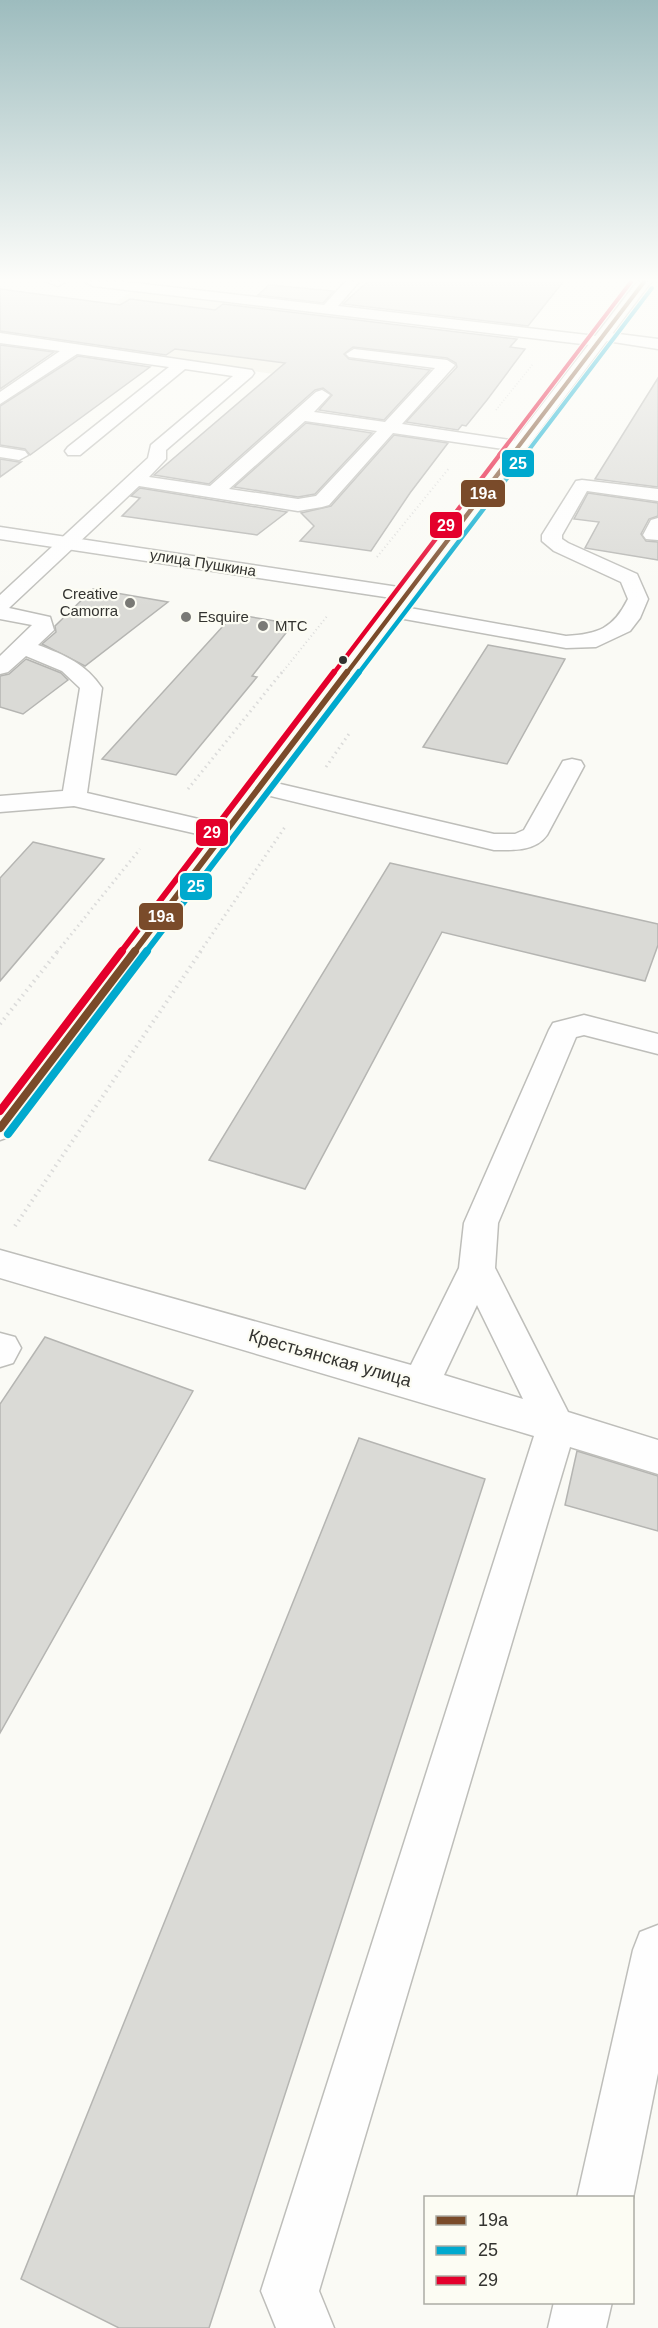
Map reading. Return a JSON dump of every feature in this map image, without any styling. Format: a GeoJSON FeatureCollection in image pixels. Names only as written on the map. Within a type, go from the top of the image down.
{"type":"FeatureCollection","features":[{"type":"Feature","properties":{"kind":"main road"},"geometry":{"type":"LineString","coordinates":[[74,451],[149,391]]}},
{"type":"Feature","properties":{"kind":"main road"},"geometry":{"type":"LineString","coordinates":[[0,606],[157,459],[157,449],[225,391]]}},
{"type":"Feature","properties":{"kind":"main road"},"geometry":{"type":"LineString","coordinates":[[135,480],[298,505],[318,503],[423,391]]}},
{"type":"Feature","properties":{"kind":"main road"},"geometry":{"type":"LineString","coordinates":[[0,1128],[560,391]]}},
{"type":"Feature","properties":{"kind":"main road"},"geometry":{"type":"LineString","coordinates":[[214,492],[322,395]]}},
{"type":"Feature","properties":{"kind":"main road"},"geometry":{"type":"LineString","coordinates":[[301,415],[517,446]]}},
{"type":"Feature","properties":{"kind":"main road"},"geometry":{"type":"LineString","coordinates":[[0,452],[19,455]]}},
{"type":"Feature","properties":{"kind":"main road","name":"улица Пушкина"},"geometry":{"type":"LineString","coordinates":[[0,533],[352,586],[399,603],[566,642],[596,641],[609,636],[629,618],[638,599],[630,578],[561,547],[552,541],[552,535],[582,485],[658,495]]}},
{"type":"Feature","properties":{"kind":"main road"},"geometry":{"type":"LineString","coordinates":[[0,613],[43,621],[43,630],[0,667]]}},
{"type":"Feature","properties":{"kind":"main road"},"geometry":{"type":"LineString","coordinates":[[22,647],[66,664],[84,675],[91,688],[74,798]]}},
{"type":"Feature","properties":{"kind":"main road"},"geometry":{"type":"LineString","coordinates":[[259,786],[494,842],[520,842],[534,835],[572,766]]}},
{"type":"Feature","properties":{"kind":"main road"},"geometry":{"type":"LineString","coordinates":[[0,804],[74,798],[224,832]]}},
{"type":"Feature","properties":{"kind":"main road"},"geometry":{"type":"LineString","coordinates":[[421,1384],[477,1268],[481,1223],[564,1030],[584,1024],[658,1044]]}},
{"type":"Feature","properties":{"kind":"main road","name":"Крестьянская улица"},"geometry":{"type":"LineString","coordinates":[[0,1264],[421,1384],[658,1457]]}},
{"type":"Feature","properties":{"kind":"main road"},"geometry":{"type":"LineString","coordinates":[[304,2328],[290,2291],[556,1427],[477,1268]]}},
{"type":"Feature","properties":{"kind":"main road"},"geometry":{"type":"LineString","coordinates":[[605,2196],[658,1950]]}},
{"type":"Feature","properties":{"kind":"main road"},"geometry":{"type":"LineString","coordinates":[[577,2328],[583,2304]]}},
{"type":"Feature","properties":{"kind":"path"},"geometry":{"type":"LineString","coordinates":[[0,1024],[164,818],[512,391]]}},
{"type":"Feature","properties":{"kind":"path"},"geometry":{"type":"LineString","coordinates":[[13,1228],[358,722]]}},
{"type":"Feature","properties":{"kind":"building"},"geometry":{"type":"Polygon","coordinates":[[[24,391],[118,391],[30,455],[25,449],[0,445],[0,406],[24,391]]]}},
{"type":"Feature","properties":{"kind":"building"},"geometry":{"type":"Polygon","coordinates":[[[253,391],[314,391],[209,484],[154,475],[253,391]]]}},
{"type":"Feature","properties":{"kind":"building"},"geometry":{"type":"Polygon","coordinates":[[[326,391],[411,391],[384,420],[319,410],[332,395],[326,391]]]}},
{"type":"Feature","properties":{"kind":"building"},"geometry":{"type":"Polygon","coordinates":[[[435,391],[494,391],[466,426],[462,425],[458,430],[406,422],[435,391]]]}},
{"type":"Feature","properties":{"kind":"building"},"geometry":{"type":"Polygon","coordinates":[[[650,391],[658,391],[658,487],[595,479],[650,391]]]}},
{"type":"Feature","properties":{"kind":"building"},"geometry":{"type":"Polygon","coordinates":[[[306,423],[372,433],[315,494],[298,497],[234,487],[306,423]]]}},
{"type":"Feature","properties":{"kind":"building"},"geometry":{"type":"Polygon","coordinates":[[[394,435],[448,443],[410,493],[371,551],[300,541],[314,526],[301,513],[331,506],[394,435]]]}},
{"type":"Feature","properties":{"kind":"building"},"geometry":{"type":"Polygon","coordinates":[[[0,459],[19,462],[21,462],[0,477],[0,459]]]}},
{"type":"Feature","properties":{"kind":"building"},"geometry":{"type":"Polygon","coordinates":[[[140,488],[287,512],[257,535],[122,516],[140,498],[131,496],[140,488]]]}},
{"type":"Feature","properties":{"kind":"building"},"geometry":{"type":"Polygon","coordinates":[[[588,493],[658,503],[658,516],[649,519],[641,534],[646,541],[658,542],[658,560],[585,548],[599,522],[574,519],[588,493]]]}},
{"type":"Feature","properties":{"kind":"building"},"geometry":{"type":"Polygon","coordinates":[[[93,589],[168,602],[85,666],[42,644],[56,632],[55,626],[93,589]]]}},
{"type":"Feature","properties":{"kind":"building"},"geometry":{"type":"Polygon","coordinates":[[[234,614],[293,624],[252,676],[257,677],[176,775],[102,759],[234,614]]]}},
{"type":"Feature","properties":{"kind":"building"},"geometry":{"type":"Polygon","coordinates":[[[488,645],[565,659],[507,764],[423,747],[488,645]]]}},
{"type":"Feature","properties":{"kind":"building"},"geometry":{"type":"Polygon","coordinates":[[[26,659],[61,673],[68,680],[23,714],[0,707],[0,676],[9,674],[26,659]]]}},
{"type":"Feature","properties":{"kind":"building"},"geometry":{"type":"Polygon","coordinates":[[[33,842],[104,859],[0,981],[0,878],[33,842]]]}},
{"type":"Feature","properties":{"kind":"building"},"geometry":{"type":"Polygon","coordinates":[[[390,863],[658,924],[658,945],[645,981],[442,932],[305,1189],[209,1160],[390,863]]]}},
{"type":"Feature","properties":{"kind":"building"},"geometry":{"type":"Polygon","coordinates":[[[45,1337],[193,1391],[0,1733],[0,1404],[45,1337]]]}},
{"type":"Feature","properties":{"kind":"building"},"geometry":{"type":"Polygon","coordinates":[[[359,1438],[485,1479],[209,2328],[119,2328],[21,2279],[359,1438]]]}},
{"type":"Feature","properties":{"kind":"building"},"geometry":{"type":"Polygon","coordinates":[[[577,1451],[658,1476],[658,1531],[565,1505],[577,1451]]]}},
{"type":"Feature","properties":{"kind":"transit line","name":"29"},"geometry":{"type":"LineString","coordinates":[[0,1111],[548,391]]}},
{"type":"Feature","properties":{"kind":"transit line","name":"19а"},"geometry":{"type":"LineString","coordinates":[[0,1128],[561,391]]}},
{"type":"Feature","properties":{"kind":"transit line","name":"25"},"geometry":{"type":"LineString","coordinates":[[8,1134],[574,391]]}},
{"type":"Feature","properties":{"kind":"place","name":"Creative Camorra"},"geometry":{"type":"Point","coordinates":[130,603]}},
{"type":"Feature","properties":{"kind":"place","name":"Esquire"},"geometry":{"type":"Point","coordinates":[186,617]}},
{"type":"Feature","properties":{"kind":"place","name":"МТС"},"geometry":{"type":"Point","coordinates":[263,626]}}]}
